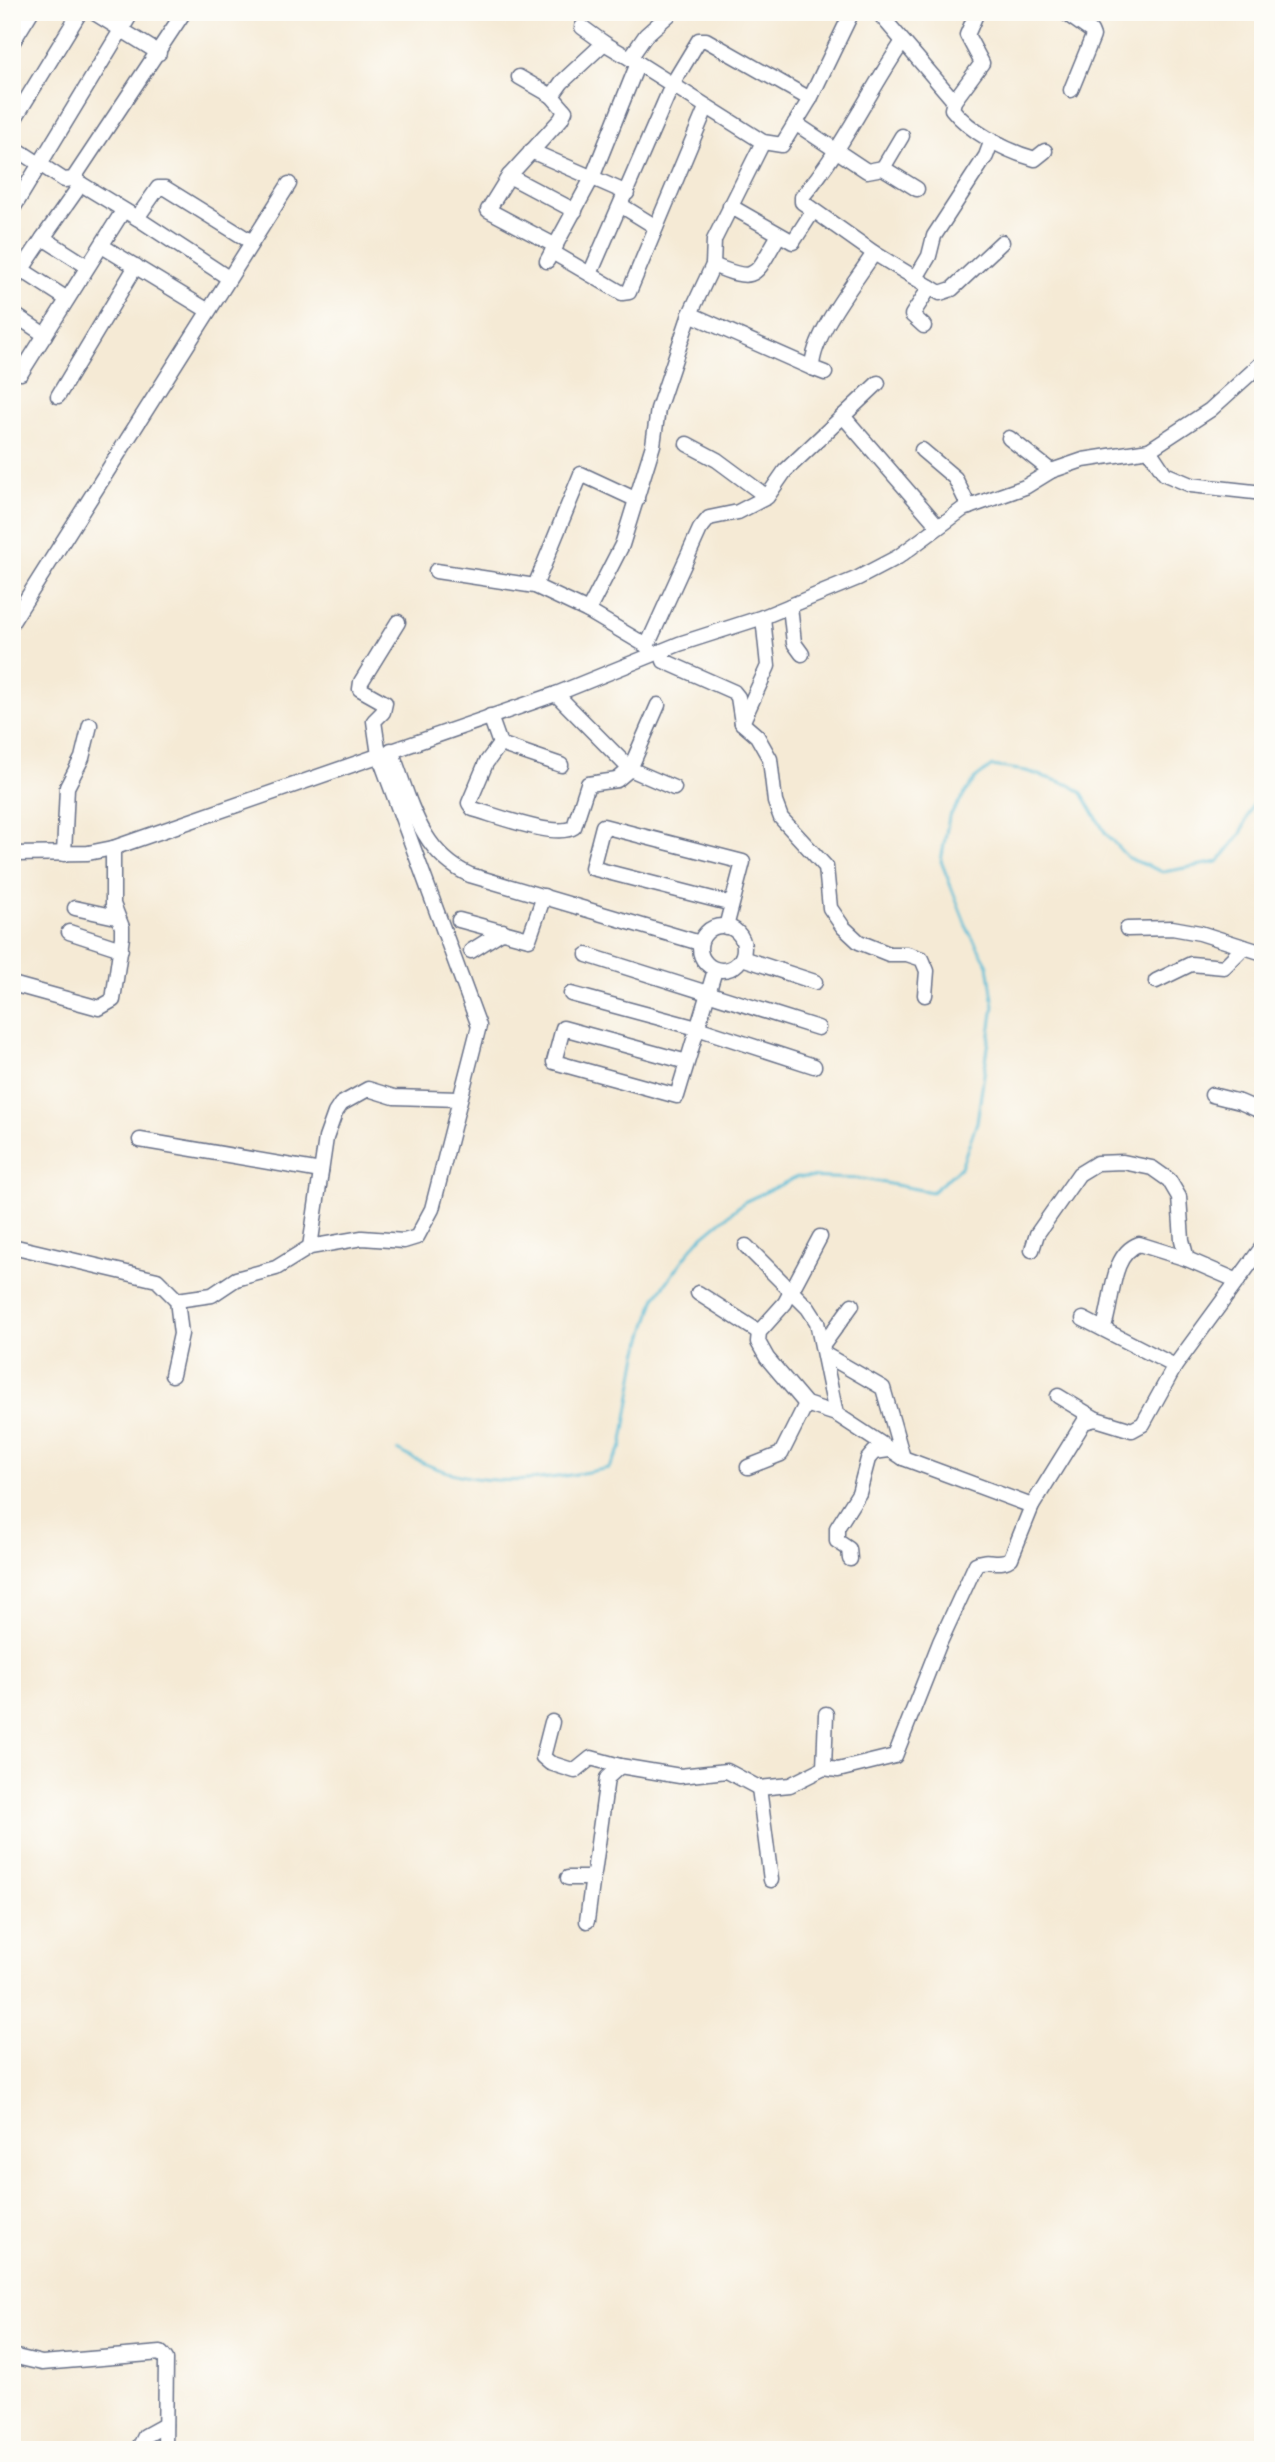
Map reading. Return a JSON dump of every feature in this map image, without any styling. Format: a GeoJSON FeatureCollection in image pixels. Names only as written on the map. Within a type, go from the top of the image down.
{"type":"FeatureCollection","features":[{"type":"Feature","properties":{"kind":"street"},"geometry":{"type":"LineString","coordinates":[[12,43],[31,12]]}},
{"type":"Feature","properties":{"kind":"street"},"geometry":{"type":"LineString","coordinates":[[12,124],[80,12]]}},
{"type":"Feature","properties":{"kind":"street"},"geometry":{"type":"LineString","coordinates":[[93,12],[159,53]]}},
{"type":"Feature","properties":{"kind":"street"},"geometry":{"type":"LineString","coordinates":[[12,210],[132,12]]}},
{"type":"Feature","properties":{"kind":"street"},"geometry":{"type":"LineString","coordinates":[[12,284],[184,12]]}},
{"type":"Feature","properties":{"kind":"street"},"geometry":{"type":"LineString","coordinates":[[552,253],[592,178],[634,60],[646,35],[672,12]]}},
{"type":"Feature","properties":{"kind":"street"},"geometry":{"type":"LineString","coordinates":[[582,27],[763,142],[782,145],[810,99],[851,12]]}},
{"type":"Feature","properties":{"kind":"street"},"geometry":{"type":"LineString","coordinates":[[878,12],[954,101]]}},
{"type":"Feature","properties":{"kind":"street"},"geometry":{"type":"LineString","coordinates":[[977,12],[967,35],[982,63],[954,101],[952,109],[960,119],[992,140],[1035,159],[1045,151]]}},
{"type":"Feature","properties":{"kind":"street"},"geometry":{"type":"LineString","coordinates":[[1065,12],[1091,31],[1093,36],[1071,90]]}},
{"type":"Feature","properties":{"kind":"street"},"geometry":{"type":"LineString","coordinates":[[590,274],[673,83],[702,39],[810,99]]}},
{"type":"Feature","properties":{"kind":"street"},"geometry":{"type":"LineString","coordinates":[[552,96],[562,82],[604,43]]}},
{"type":"Feature","properties":{"kind":"street"},"geometry":{"type":"LineString","coordinates":[[902,43],[837,150],[802,197],[802,202],[874,253],[930,287],[946,293],[1002,242]]}},
{"type":"Feature","properties":{"kind":"street"},"geometry":{"type":"LineString","coordinates":[[519,76],[552,96],[565,111],[561,119],[509,176],[491,200],[488,210],[552,253],[622,293],[629,292],[706,108]]}},
{"type":"Feature","properties":{"kind":"street"},"geometry":{"type":"LineString","coordinates":[[795,123],[867,171],[883,168],[917,189]]}},
{"type":"Feature","properties":{"kind":"street"},"geometry":{"type":"LineString","coordinates":[[883,168],[902,136]]}},
{"type":"Feature","properties":{"kind":"street"},"geometry":{"type":"LineString","coordinates":[[916,278],[929,257],[934,236],[986,156],[992,140]]}},
{"type":"Feature","properties":{"kind":"street"},"geometry":{"type":"LineString","coordinates":[[588,611],[622,545],[653,445],[659,409],[690,314],[713,265],[714,240],[763,142]]}},
{"type":"Feature","properties":{"kind":"street"},"geometry":{"type":"LineString","coordinates":[[12,146],[64,180],[77,182],[137,218],[228,277]]}},
{"type":"Feature","properties":{"kind":"street"},"geometry":{"type":"LineString","coordinates":[[531,151],[592,178],[624,199],[656,227]]}},
{"type":"Feature","properties":{"kind":"street"},"geometry":{"type":"LineString","coordinates":[[509,176],[575,211]]}},
{"type":"Feature","properties":{"kind":"street"},"geometry":{"type":"LineString","coordinates":[[12,622],[250,241],[289,184]]}},
{"type":"Feature","properties":{"kind":"street"},"geometry":{"type":"LineString","coordinates":[[137,218],[161,187],[250,241]]}},
{"type":"Feature","properties":{"kind":"street"},"geometry":{"type":"LineString","coordinates":[[730,205],[793,242],[813,211]]}},
{"type":"Feature","properties":{"kind":"street"},"geometry":{"type":"LineString","coordinates":[[21,373],[123,211]]}},
{"type":"Feature","properties":{"kind":"street"},"geometry":{"type":"LineString","coordinates":[[713,265],[741,278],[748,277],[758,271],[779,235]]}},
{"type":"Feature","properties":{"kind":"street"},"geometry":{"type":"LineString","coordinates":[[43,238],[88,266]]}},
{"type":"Feature","properties":{"kind":"street"},"geometry":{"type":"LineString","coordinates":[[102,246],[207,310]]}},
{"type":"Feature","properties":{"kind":"street"},"geometry":{"type":"LineString","coordinates":[[690,314],[818,371],[812,356],[840,303],[874,253]]}},
{"type":"Feature","properties":{"kind":"street"},"geometry":{"type":"LineString","coordinates":[[58,396],[136,266]]}},
{"type":"Feature","properties":{"kind":"street"},"geometry":{"type":"LineString","coordinates":[[22,270],[67,299]]}},
{"type":"Feature","properties":{"kind":"street"},"geometry":{"type":"LineString","coordinates":[[924,326],[912,315],[930,287]]}},
{"type":"Feature","properties":{"kind":"street"},"geometry":{"type":"LineString","coordinates":[[12,313],[45,335]]}},
{"type":"Feature","properties":{"kind":"street"},"geometry":{"type":"LineString","coordinates":[[12,853],[64,854],[113,848],[556,694],[654,652],[763,617],[883,565],[969,507],[1025,487],[1051,471],[1083,460],[1149,450],[1210,410],[1263,362]]}},
{"type":"Feature","properties":{"kind":"street"},"geometry":{"type":"LineString","coordinates":[[654,652],[704,524],[709,518],[738,512],[767,497],[785,471],[878,383]]}},
{"type":"Feature","properties":{"kind":"street"},"geometry":{"type":"LineString","coordinates":[[843,416],[938,526]]}},
{"type":"Feature","properties":{"kind":"street"},"geometry":{"type":"LineString","coordinates":[[1009,438],[1051,471]]}},
{"type":"Feature","properties":{"kind":"street"},"geometry":{"type":"LineString","coordinates":[[687,444],[717,460],[767,497]]}},
{"type":"Feature","properties":{"kind":"street"},"geometry":{"type":"LineString","coordinates":[[922,450],[955,478],[969,507]]}},
{"type":"Feature","properties":{"kind":"street"},"geometry":{"type":"LineString","coordinates":[[1149,450],[1165,474],[1191,485],[1263,494]]}},
{"type":"Feature","properties":{"kind":"street"},"geometry":{"type":"LineString","coordinates":[[536,586],[581,474],[637,500]]}},
{"type":"Feature","properties":{"kind":"street"},"geometry":{"type":"LineString","coordinates":[[436,571],[536,586],[588,611],[664,661],[734,692],[738,698],[742,723],[757,736],[771,759],[775,802],[781,818],[826,867],[831,908],[859,942],[889,954],[907,954],[922,959],[927,971],[925,995]]}},
{"type":"Feature","properties":{"kind":"street"},"geometry":{"type":"LineString","coordinates":[[790,606],[794,642],[802,653]]}},
{"type":"Feature","properties":{"kind":"street"},"geometry":{"type":"LineString","coordinates":[[742,723],[768,666],[763,617]]}},
{"type":"Feature","properties":{"kind":"street"},"geometry":{"type":"LineString","coordinates":[[177,1300],[212,1295],[236,1279],[276,1268],[310,1247],[362,1238],[404,1241],[416,1237],[426,1225],[436,1197],[451,1146],[459,1099],[480,1026],[374,721],[385,703],[363,692],[361,682],[398,622]]}},
{"type":"Feature","properties":{"kind":"street"},"geometry":{"type":"LineString","coordinates":[[556,694],[630,769],[674,788]]}},
{"type":"Feature","properties":{"kind":"street"},"geometry":{"type":"LineString","coordinates":[[500,744],[486,763],[469,803],[472,809],[550,830],[574,827],[588,784],[617,780],[630,769],[658,705]]}},
{"type":"Feature","properties":{"kind":"street"},"geometry":{"type":"LineString","coordinates":[[490,716],[500,744]]}},
{"type":"Feature","properties":{"kind":"street"},"geometry":{"type":"LineString","coordinates":[[64,854],[65,794],[82,758],[90,724]]}},
{"type":"Feature","properties":{"kind":"street"},"geometry":{"type":"LineString","coordinates":[[500,744],[561,765]]}},
{"type":"Feature","properties":{"kind":"street"},"geometry":{"type":"LineString","coordinates":[[385,752],[434,851],[449,866],[470,875],[700,943]]}},
{"type":"Feature","properties":{"kind":"street"},"geometry":{"type":"LineString","coordinates":[[726,927],[743,862],[603,825],[592,867],[732,904]]}},
{"type":"Feature","properties":{"kind":"street"},"geometry":{"type":"LineString","coordinates":[[12,984],[99,1008],[113,1000],[122,927],[116,917],[113,848]]}},
{"type":"Feature","properties":{"kind":"street"},"geometry":{"type":"LineString","coordinates":[[459,919],[529,939],[544,896]]}},
{"type":"Feature","properties":{"kind":"street"},"geometry":{"type":"LineString","coordinates":[[75,908],[116,917]]}},
{"type":"Feature","properties":{"kind":"street"},"geometry":{"type":"LineString","coordinates":[[726,927],[742,938],[742,958],[732,968],[715,970],[702,958],[700,943],[712,928],[726,927]]}},
{"type":"Feature","properties":{"kind":"street"},"geometry":{"type":"LineString","coordinates":[[1127,929],[1181,930],[1263,953]]}},
{"type":"Feature","properties":{"kind":"street"},"geometry":{"type":"LineString","coordinates":[[471,951],[503,931]]}},
{"type":"Feature","properties":{"kind":"street"},"geometry":{"type":"LineString","coordinates":[[69,932],[121,949]]}},
{"type":"Feature","properties":{"kind":"street"},"geometry":{"type":"LineString","coordinates":[[1156,981],[1191,964],[1224,967],[1244,947]]}},
{"type":"Feature","properties":{"kind":"street"},"geometry":{"type":"LineString","coordinates":[[587,954],[818,1028]]}},
{"type":"Feature","properties":{"kind":"street"},"geometry":{"type":"LineString","coordinates":[[742,958],[816,982]]}},
{"type":"Feature","properties":{"kind":"street"},"geometry":{"type":"LineString","coordinates":[[687,1062],[563,1028],[554,1062],[677,1096],[715,970]]}},
{"type":"Feature","properties":{"kind":"street"},"geometry":{"type":"LineString","coordinates":[[571,994],[697,1028],[814,1066]]}},
{"type":"Feature","properties":{"kind":"street"},"geometry":{"type":"LineString","coordinates":[[310,1247],[321,1171],[335,1113],[341,1104],[368,1089],[394,1097],[459,1099]]}},
{"type":"Feature","properties":{"kind":"street"},"geometry":{"type":"LineString","coordinates":[[1212,1095],[1240,1102],[1263,1112]]}},
{"type":"Feature","properties":{"kind":"street"},"geometry":{"type":"LineString","coordinates":[[140,1140],[321,1171]]}},
{"type":"Feature","properties":{"kind":"street"},"geometry":{"type":"LineString","coordinates":[[1032,1250],[1044,1224],[1079,1174],[1097,1163],[1123,1162],[1152,1168],[1169,1180],[1179,1197],[1182,1240],[1187,1259]]}},
{"type":"Feature","properties":{"kind":"street"},"geometry":{"type":"LineString","coordinates":[[820,1237],[792,1291],[769,1325],[759,1332],[758,1342],[767,1358],[806,1404],[836,1414],[888,1450],[1032,1506]]}},
{"type":"Feature","properties":{"kind":"street"},"geometry":{"type":"LineString","coordinates":[[1103,1329],[1111,1308],[1112,1288],[1128,1250],[1139,1244],[1187,1259],[1238,1281]]}},
{"type":"Feature","properties":{"kind":"street"},"geometry":{"type":"LineString","coordinates":[[746,1246],[792,1291],[817,1321],[836,1414]]}},
{"type":"Feature","properties":{"kind":"street"},"geometry":{"type":"LineString","coordinates":[[1058,1396],[1096,1419],[1124,1428],[1139,1429],[1175,1366],[1263,1246]]}},
{"type":"Feature","properties":{"kind":"street"},"geometry":{"type":"LineString","coordinates":[[12,1247],[157,1280],[177,1300],[181,1334],[172,1375]]}},
{"type":"Feature","properties":{"kind":"street"},"geometry":{"type":"LineString","coordinates":[[698,1293],[759,1332]]}},
{"type":"Feature","properties":{"kind":"street"},"geometry":{"type":"LineString","coordinates":[[825,1350],[852,1305]]}},
{"type":"Feature","properties":{"kind":"street"},"geometry":{"type":"LineString","coordinates":[[1083,1319],[1175,1366]]}},
{"type":"Feature","properties":{"kind":"street"},"geometry":{"type":"LineString","coordinates":[[825,1350],[883,1388],[903,1458]]}},
{"type":"Feature","properties":{"kind":"street"},"geometry":{"type":"LineString","coordinates":[[748,1467],[781,1454],[806,1404]]}},
{"type":"Feature","properties":{"kind":"street"},"geometry":{"type":"LineString","coordinates":[[552,1722],[543,1757],[550,1763],[575,1771],[586,1760],[596,1757],[620,1766],[680,1776],[727,1771],[759,1788],[790,1785],[824,1768],[854,1767],[891,1758],[899,1752],[926,1673],[976,1564],[983,1561],[1005,1563],[1012,1558],[1032,1506],[1084,1422],[1096,1419]]}},
{"type":"Feature","properties":{"kind":"street"},"geometry":{"type":"LineString","coordinates":[[850,1559],[849,1549],[836,1541],[837,1528],[859,1493],[868,1459],[874,1452],[888,1450]]}},
{"type":"Feature","properties":{"kind":"street"},"geometry":{"type":"LineString","coordinates":[[824,1768],[827,1714]]}},
{"type":"Feature","properties":{"kind":"street"},"geometry":{"type":"LineString","coordinates":[[587,1921],[607,1778],[620,1766]]}},
{"type":"Feature","properties":{"kind":"street"},"geometry":{"type":"LineString","coordinates":[[759,1788],[771,1880]]}},
{"type":"Feature","properties":{"kind":"street"},"geometry":{"type":"LineString","coordinates":[[568,1878],[593,1876]]}},
{"type":"Feature","properties":{"kind":"street"},"geometry":{"type":"LineString","coordinates":[[12,2356],[43,2363],[160,2353],[166,2359],[165,2450]]}},
{"type":"Feature","properties":{"kind":"street"},"geometry":{"type":"LineString","coordinates":[[138,2450],[141,2440],[165,2425]]}},
{"type":"Feature","properties":{"kind":"waterway"},"geometry":{"type":"LineString","coordinates":[[398,1450],[449,1473],[475,1478],[527,1480],[609,1468],[622,1447],[638,1354],[656,1297],[697,1241],[744,1202],[797,1177],[863,1179],[932,1192],[961,1167],[977,1122],[994,1006],[988,965],[968,930],[941,861],[949,817],[975,779],[992,766],[1026,771],[1070,785],[1082,793],[1106,834],[1128,858],[1163,872],[1218,862],[1241,834],[1263,777]]}}]}
